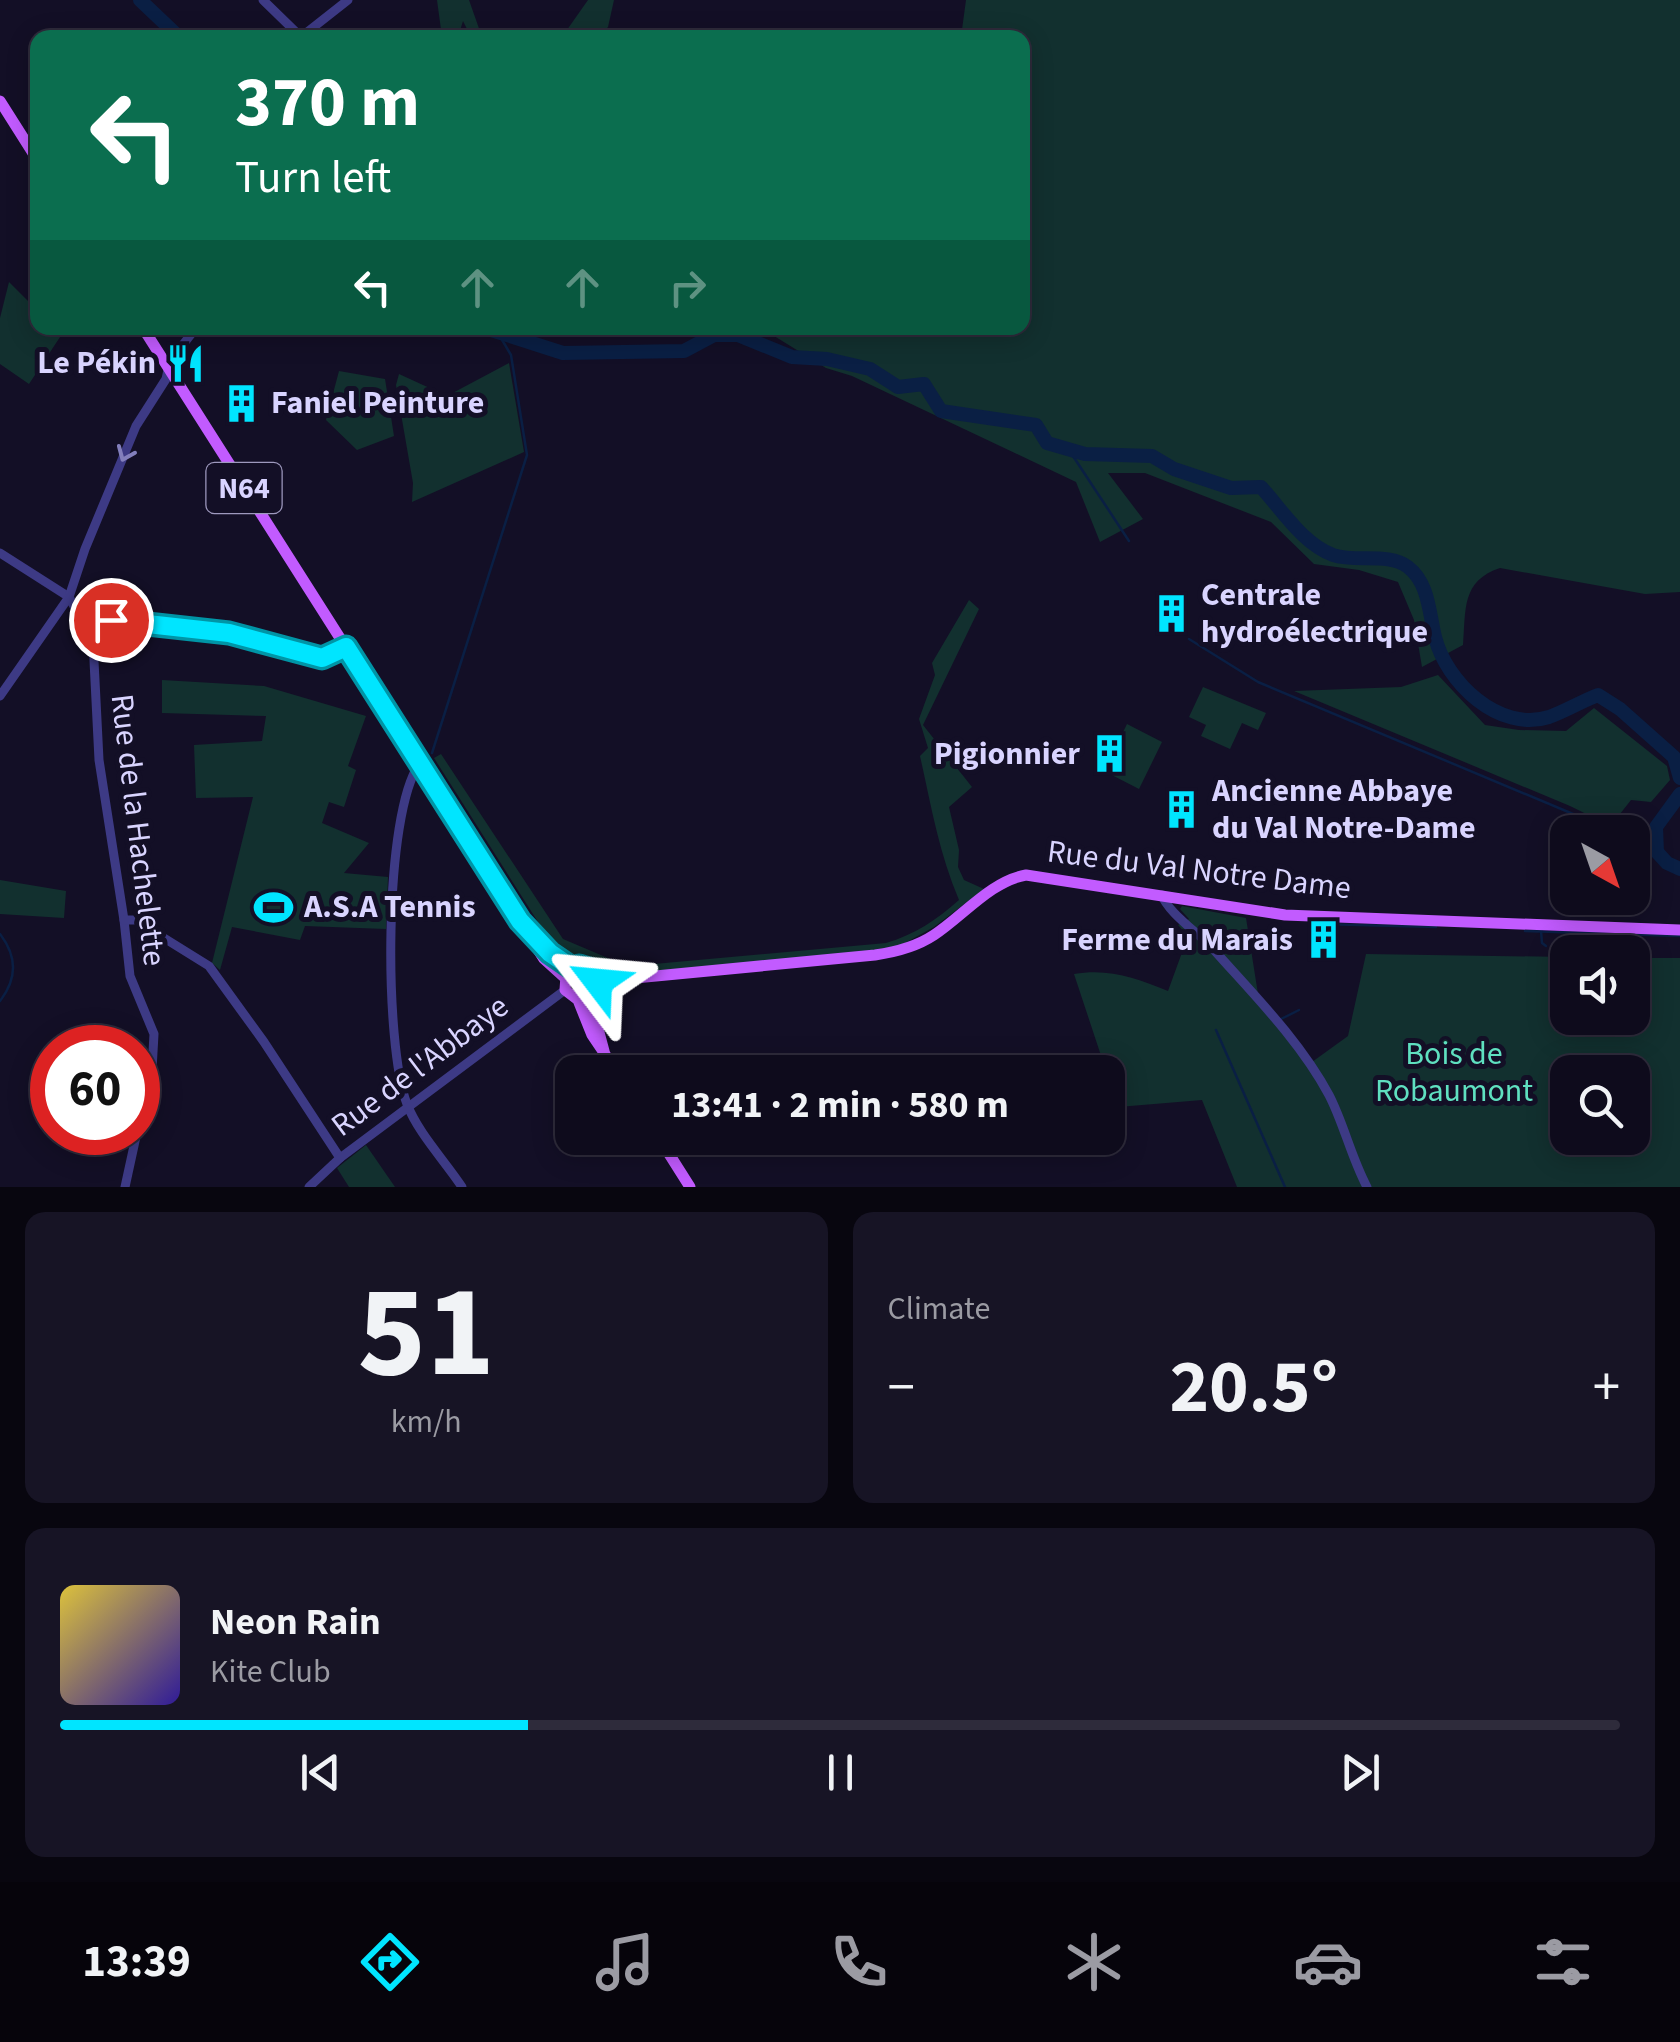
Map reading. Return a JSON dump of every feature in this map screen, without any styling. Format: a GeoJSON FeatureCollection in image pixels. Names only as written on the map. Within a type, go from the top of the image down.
{"type":"FeatureCollection","features":[{"type":"Feature","properties":{"kind":"main road"},"geometry":{"type":"LineString","coordinates":[[0,101],[30,148]]}},
{"type":"Feature","properties":{"kind":"main road","name":"N64"},"geometry":{"type":"LineString","coordinates":[[147,335],[520,921],[568,979],[592,1035],[606,1055]]}},
{"type":"Feature","properties":{"kind":"main road","name":"Rue du Val Notre Dame"},"geometry":{"type":"LineString","coordinates":[[578,1000],[595,987],[614,980],[890,953],[926,940],[1018,876],[1039,875],[1285,915],[1680,930]]}},
{"type":"Feature","properties":{"kind":"main road","name":"N64"},"geometry":{"type":"LineString","coordinates":[[568,979],[586,966],[595,987],[604,1051]]}},
{"type":"Feature","properties":{"kind":"main road"},"geometry":{"type":"LineString","coordinates":[[670,1155],[690,1187]]}},
{"type":"Feature","properties":{"kind":"street"},"geometry":{"type":"LineString","coordinates":[[262,0],[294,30]]}},
{"type":"Feature","properties":{"kind":"street"},"geometry":{"type":"LineString","coordinates":[[310,30],[348,0]]}},
{"type":"Feature","properties":{"kind":"street"},"geometry":{"type":"LineString","coordinates":[[0,696],[69,597],[136,426],[166,379],[168,367],[191,335]]}},
{"type":"Feature","properties":{"kind":"street"},"geometry":{"type":"LineString","coordinates":[[0,553],[69,597]]}},
{"type":"Feature","properties":{"kind":"street","name":"Rue de la Hachelette"},"geometry":{"type":"LineString","coordinates":[[69,597],[93,640],[99,760],[130,976],[150,1025]]}},
{"type":"Feature","properties":{"kind":"street"},"geometry":{"type":"LineString","coordinates":[[85,622],[111,620],[229,633],[322,658],[346,647]]}},
{"type":"Feature","properties":{"kind":"street"},"geometry":{"type":"LineString","coordinates":[[420,764],[411,775],[396,834],[390,998],[397,1067],[407,1106],[462,1187]]}},
{"type":"Feature","properties":{"kind":"street"},"geometry":{"type":"LineString","coordinates":[[1162,894],[1164,904],[1197,930],[1306,1059],[1335,1108],[1351,1156],[1367,1187]]}},
{"type":"Feature","properties":{"kind":"street"},"geometry":{"type":"LineString","coordinates":[[124,920],[135,920],[210,966],[340,1158]]}},
{"type":"Feature","properties":{"kind":"street","name":"Rue de l'Abbaye"},"geometry":{"type":"LineString","coordinates":[[309,1187],[340,1158],[568,979]]}},
{"type":"Feature","properties":{"kind":"street","name":"Rue de la Hachelette"},"geometry":{"type":"LineString","coordinates":[[125,1187],[132,1155]]}},
{"type":"Feature","properties":{"kind":"green space"},"geometry":{"type":"Polygon","coordinates":[[[437,0],[469,0],[480,30],[468,30],[463,21],[460,30],[441,30],[437,0]]]}},
{"type":"Feature","properties":{"kind":"green space"},"geometry":{"type":"Polygon","coordinates":[[[588,0],[614,0],[605,30],[567,30],[588,0]]]}},
{"type":"Feature","properties":{"kind":"green space"},"geometry":{"type":"Polygon","coordinates":[[[966,0],[1680,0],[1680,592],[1645,594],[1500,568],[1472,589],[1463,645],[1422,667],[1414,620],[1398,582],[1359,570],[1314,564],[1271,522],[1145,473],[1108,473],[1143,519],[1100,542],[1076,482],[852,376],[826,368],[772,335],[1030,335],[1030,30],[962,30],[966,0]]]}},
{"type":"Feature","properties":{"kind":"green space"},"geometry":{"type":"Polygon","coordinates":[[[9,282],[30,303],[30,335],[61,335],[29,384],[0,364],[0,318],[9,282]]]}},
{"type":"Feature","properties":{"kind":"green space"},"geometry":{"type":"Polygon","coordinates":[[[509,363],[524,452],[412,502],[413,483],[396,385],[399,374],[447,396],[509,363]]]}},
{"type":"Feature","properties":{"kind":"green space"},"geometry":{"type":"Polygon","coordinates":[[[339,371],[385,379],[394,436],[357,450],[326,420],[339,371]]]}},
{"type":"Feature","properties":{"kind":"green space"},"geometry":{"type":"Polygon","coordinates":[[[969,600],[979,609],[923,725],[972,787],[949,807],[959,850],[958,867],[964,880],[984,889],[934,927],[896,948],[617,975],[592,959],[564,954],[545,933],[434,758],[441,754],[563,939],[622,964],[886,943],[925,926],[959,900],[932,811],[920,756],[928,748],[919,719],[935,675],[932,663],[969,600]]]}},
{"type":"Feature","properties":{"kind":"green space"},"geometry":{"type":"Polygon","coordinates":[[[1438,675],[1485,725],[1519,730],[1566,731],[1594,708],[1667,766],[1670,780],[1651,802],[1631,800],[1619,815],[1588,815],[1294,691],[1401,687],[1438,675]]]}},
{"type":"Feature","properties":{"kind":"green space"},"geometry":{"type":"Polygon","coordinates":[[[162,680],[264,686],[366,716],[348,766],[356,770],[344,807],[329,802],[322,823],[369,843],[344,873],[388,877],[386,929],[305,926],[300,940],[232,927],[220,970],[212,963],[253,797],[196,798],[194,745],[262,741],[266,716],[162,713],[162,680]]]}},
{"type":"Feature","properties":{"kind":"green space"},"geometry":{"type":"Polygon","coordinates":[[[1203,687],[1266,713],[1258,730],[1242,723],[1230,749],[1201,736],[1206,725],[1189,717],[1203,687]]]}},
{"type":"Feature","properties":{"kind":"green space"},"geometry":{"type":"Polygon","coordinates":[[[1127,724],[1162,742],[1139,789],[1104,771],[1127,724]]]}},
{"type":"Feature","properties":{"kind":"green space"},"geometry":{"type":"Polygon","coordinates":[[[0,880],[66,891],[64,918],[0,914],[0,880]]]}},
{"type":"Feature","properties":{"kind":"green space","name":"Bois de Robaumont"},"geometry":{"type":"Polygon","coordinates":[[[1182,906],[1246,918],[1258,994],[1312,1062],[1348,1036],[1366,954],[1550,957],[1550,1035],[1650,1035],[1650,958],[1680,958],[1680,1187],[1237,1187],[1202,1100],[1125,1106],[1125,1055],[1101,1055],[1074,974],[1122,975],[1168,991],[1188,936],[1178,925],[1189,919],[1180,909],[1182,906]]]}},
{"type":"Feature","properties":{"kind":"green space"},"geometry":{"type":"Polygon","coordinates":[[[366,1145],[395,1187],[349,1187],[337,1168],[366,1145]]]}},
{"type":"Feature","properties":{"kind":"waterway"},"geometry":{"type":"LineString","coordinates":[[140,0],[172,30]]}},
{"type":"Feature","properties":{"kind":"waterway"},"geometry":{"type":"LineString","coordinates":[[432,753],[527,455],[511,355],[499,335]]}},
{"type":"Feature","properties":{"kind":"waterway"},"geometry":{"type":"LineString","coordinates":[[507,335],[563,353],[684,351],[714,335]]}},
{"type":"Feature","properties":{"kind":"waterway"},"geometry":{"type":"LineString","coordinates":[[714,335],[738,335]]}},
{"type":"Feature","properties":{"kind":"waterway"},"geometry":{"type":"LineString","coordinates":[[738,335],[792,357],[827,359],[870,369],[898,387],[924,384],[941,411],[1036,425],[1047,443],[1085,454],[1152,456],[1174,469],[1231,488],[1261,487],[1303,535],[1322,550],[1342,557],[1391,560],[1408,567],[1424,590],[1441,654],[1450,671],[1477,700],[1512,718],[1530,720],[1549,717],[1598,695],[1620,709],[1674,757],[1680,778]]}},
{"type":"Feature","properties":{"kind":"waterway"},"geometry":{"type":"LineString","coordinates":[[1069,450],[1129,541]]}},
{"type":"Feature","properties":{"kind":"waterway"},"geometry":{"type":"LineString","coordinates":[[1189,639],[1258,682],[1575,815]]}},
{"type":"Feature","properties":{"kind":"waterway"},"geometry":{"type":"LineString","coordinates":[[1680,794],[1656,827],[1657,852],[1680,869]]}},
{"type":"Feature","properties":{"kind":"waterway"},"geometry":{"type":"LineString","coordinates":[[1650,849],[1657,852]]}},
{"type":"Feature","properties":{"kind":"waterway"},"geometry":{"type":"LineString","coordinates":[[1320,924],[1436,927]]}},
{"type":"Feature","properties":{"kind":"waterway"},"geometry":{"type":"LineString","coordinates":[[1525,931],[1680,936]]}},
{"type":"Feature","properties":{"kind":"waterway"},"geometry":{"type":"LineString","coordinates":[[1541,931],[1546,946]]}},
{"type":"Feature","properties":{"kind":"waterway"},"geometry":{"type":"LineString","coordinates":[[0,934],[10,951],[13,967],[10,984],[0,1001]]}},
{"type":"Feature","properties":{"kind":"waterway"},"geometry":{"type":"LineString","coordinates":[[1281,1019],[1299,1010]]}},
{"type":"Feature","properties":{"kind":"waterway"},"geometry":{"type":"LineString","coordinates":[[1216,1030],[1285,1187]]}},
{"type":"Feature","properties":{"kind":"place","name":"Le Pékin"},"geometry":{"type":"Point","coordinates":[186,363]}},
{"type":"Feature","properties":{"kind":"place","name":"Faniel Peinture"},"geometry":{"type":"Point","coordinates":[241,403]}},
{"type":"Feature","properties":{"kind":"place","name":"Centrale hydroélectrique"},"geometry":{"type":"Point","coordinates":[1171,613]}},
{"type":"Feature","properties":{"kind":"place","name":"Pigionnier"},"geometry":{"type":"Point","coordinates":[1110,754]}},
{"type":"Feature","properties":{"kind":"place","name":"Ancienne Abbaye du Val Notre-Dame"},"geometry":{"type":"Point","coordinates":[1182,809]}},
{"type":"Feature","properties":{"kind":"place","name":"A.S.A Tennis"},"geometry":{"type":"Point","coordinates":[274,907]}},
{"type":"Feature","properties":{"kind":"place","name":"Ferme du Marais"},"geometry":{"type":"Point","coordinates":[1323,940]}},
{"type":"Feature","properties":{"kind":"route"},"geometry":{"type":"LineString","coordinates":[[111,620],[229,633],[322,658],[346,647],[520,921],[550,953],[572,968],[586,966],[598,982]]}}]}
